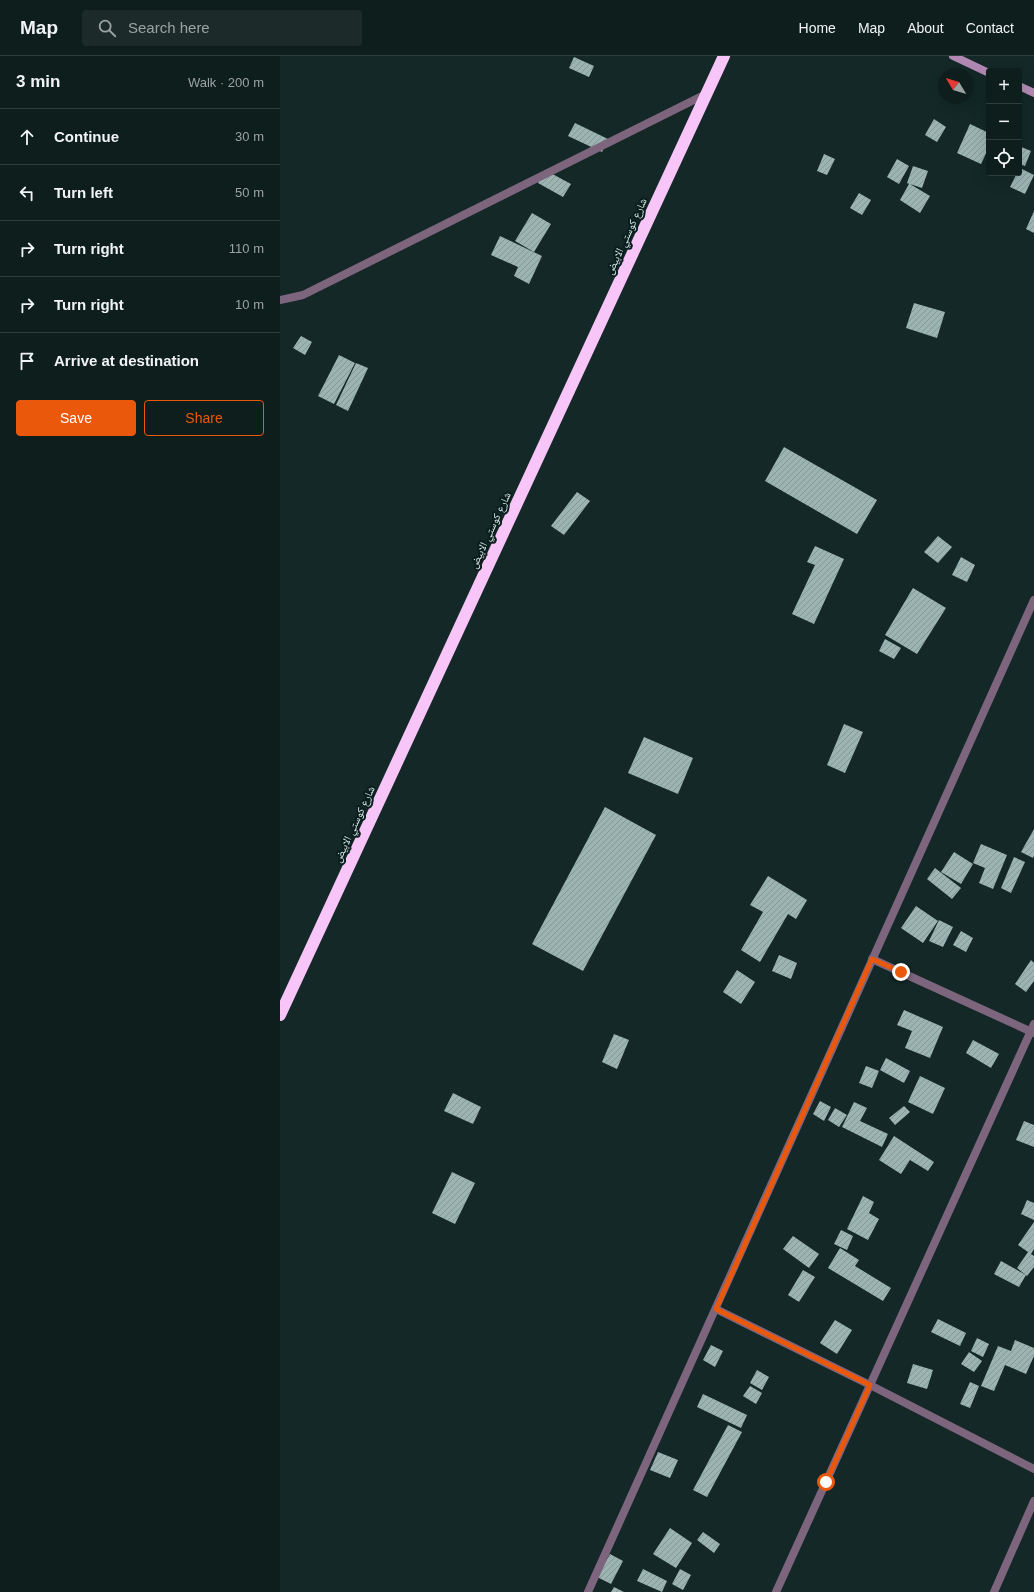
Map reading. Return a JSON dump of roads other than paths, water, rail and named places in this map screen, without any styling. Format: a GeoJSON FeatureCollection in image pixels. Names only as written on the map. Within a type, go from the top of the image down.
{"type":"FeatureCollection","features":[{"type":"Feature","properties":{"kind":"highway","name":"شارع كوستي الابيض"},"geometry":{"type":"LineString","coordinates":[[280,1015],[724,56]]}},
{"type":"Feature","properties":{"kind":"main road"},"geometry":{"type":"LineString","coordinates":[[953,56],[986,72]]}},
{"type":"Feature","properties":{"kind":"main road"},"geometry":{"type":"LineString","coordinates":[[1022,87],[1034,93]]}},
{"type":"Feature","properties":{"kind":"street"},"geometry":{"type":"LineString","coordinates":[[280,300],[303,294],[706,94]]}},
{"type":"Feature","properties":{"kind":"street"},"geometry":{"type":"LineString","coordinates":[[588,1592],[1034,600]]}},
{"type":"Feature","properties":{"kind":"street"},"geometry":{"type":"LineString","coordinates":[[776,1592],[1033,1029],[872,959]]}},
{"type":"Feature","properties":{"kind":"street"},"geometry":{"type":"LineString","coordinates":[[716,1309],[870,1385],[1034,1469]]}},
{"type":"Feature","properties":{"kind":"street"},"geometry":{"type":"LineString","coordinates":[[994,1592],[1034,1501]]}}]}
